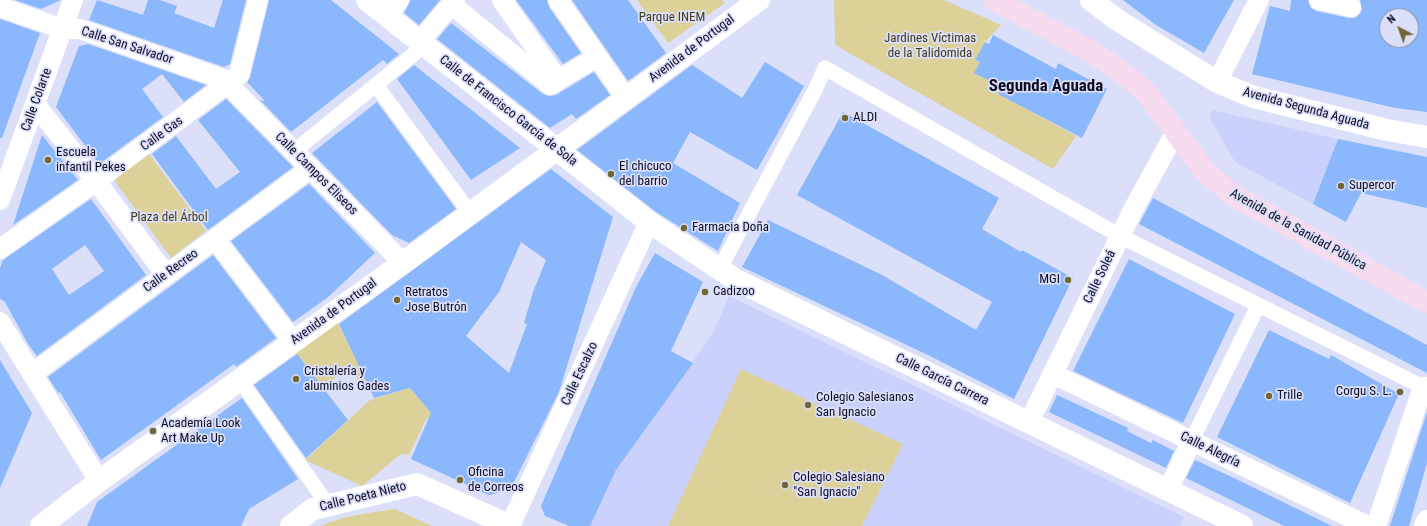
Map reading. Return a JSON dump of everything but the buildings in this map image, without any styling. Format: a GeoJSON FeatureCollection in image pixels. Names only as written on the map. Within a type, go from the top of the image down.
{"type":"FeatureCollection","features":[{"type":"Feature","properties":{"kind":"main road","name":"Avenida de la Sanidad Pública"},"geometry":{"type":"LineString","coordinates":[[994,0],[1094,53],[1119,69],[1149,96],[1175,133],[1204,169],[1231,194],[1427,302]]}},
{"type":"Feature","properties":{"kind":"street","name":"Calle Colarte"},"geometry":{"type":"LineString","coordinates":[[2,188],[73,0]]}},
{"type":"Feature","properties":{"kind":"street","name":"Calle Gas"},"geometry":{"type":"LineString","coordinates":[[0,249],[96,181],[240,75],[258,0]]}},
{"type":"Feature","properties":{"kind":"street","name":"Calle de Francisco García de Sola"},"geometry":{"type":"LineString","coordinates":[[367,0],[393,8],[422,43],[649,222]]}},
{"type":"Feature","properties":{"kind":"street"},"geometry":{"type":"LineString","coordinates":[[502,0],[558,80]]}},
{"type":"Feature","properties":{"kind":"street"},"geometry":{"type":"LineString","coordinates":[[558,0],[626,98]]}},
{"type":"Feature","properties":{"kind":"street","name":"Avenida de Portugal"},"geometry":{"type":"LineString","coordinates":[[42,526],[99,481],[403,263],[759,0]]}},
{"type":"Feature","properties":{"kind":"street","name":"Avenida Segunda Aguada"},"geometry":{"type":"LineString","coordinates":[[1091,0],[1116,19],[1217,82],[1254,97],[1387,130],[1427,137]]}},
{"type":"Feature","properties":{"kind":"street"},"geometry":{"type":"LineString","coordinates":[[1217,82],[1259,0]]}},
{"type":"Feature","properties":{"kind":"street"},"geometry":{"type":"LineString","coordinates":[[1319,0],[1351,8]]}},
{"type":"Feature","properties":{"kind":"street"},"geometry":{"type":"LineString","coordinates":[[293,152],[376,86],[422,43],[453,2],[550,85],[597,57]]}},
{"type":"Feature","properties":{"kind":"street","name":"Calle San Salvador"},"geometry":{"type":"LineString","coordinates":[[0,7],[63,29],[80,29],[223,79],[228,85]]}},
{"type":"Feature","properties":{"kind":"street"},"geometry":{"type":"LineString","coordinates":[[719,270],[814,92],[825,68],[1120,236],[1258,306],[1425,387],[1376,526]]}},
{"type":"Feature","properties":{"kind":"street","name":"Calle Campos Eliseos"},"geometry":{"type":"LineString","coordinates":[[228,85],[403,263]]}},
{"type":"Feature","properties":{"kind":"street"},"geometry":{"type":"LineString","coordinates":[[376,86],[470,213]]}},
{"type":"Feature","properties":{"kind":"street"},"geometry":{"type":"LineString","coordinates":[[35,104],[96,181],[166,275]]}},
{"type":"Feature","properties":{"kind":"street","name":"Calle Soleá"},"geometry":{"type":"LineString","coordinates":[[1029,422],[1120,236],[1175,133]]}},
{"type":"Feature","properties":{"kind":"street","name":"Calle Recreo"},"geometry":{"type":"LineString","coordinates":[[32,374],[311,168]]}},
{"type":"Feature","properties":{"kind":"street","name":"Calle García Carrera"},"geometry":{"type":"LineString","coordinates":[[649,222],[719,270],[743,283],[1242,526]]}},
{"type":"Feature","properties":{"kind":"street","name":"Calle Escalzo"},"geometry":{"type":"LineString","coordinates":[[511,526],[649,222]]}},
{"type":"Feature","properties":{"kind":"street"},"geometry":{"type":"LineString","coordinates":[[214,239],[293,341]]}},
{"type":"Feature","properties":{"kind":"street"},"geometry":{"type":"LineString","coordinates":[[1168,490],[1258,306]]}},
{"type":"Feature","properties":{"kind":"street"},"geometry":{"type":"LineString","coordinates":[[0,322],[99,481]]}},
{"type":"Feature","properties":{"kind":"street","name":"Calle Alegría"},"geometry":{"type":"LineString","coordinates":[[1052,374],[1192,440],[1368,526]]}},
{"type":"Feature","properties":{"kind":"street"},"geometry":{"type":"LineString","coordinates":[[240,380],[328,505]]}},
{"type":"Feature","properties":{"kind":"street","name":"Calle Poeta Nieto"},"geometry":{"type":"LineString","coordinates":[[291,526],[313,509],[417,484],[511,526]]}},
{"type":"Feature","properties":{"kind":"street"},"geometry":{"type":"LineString","coordinates":[[1425,526],[1427,521]]}},
{"type":"Feature","properties":{"kind":"shaded area"},"geometry":{"type":"Polygon","coordinates":[[[1212,110],[1338,139],[1313,204],[1235,162],[1210,119],[1212,110]]]}},
{"type":"Feature","properties":{"kind":"shaded area","name":"Colegio Salesianos San Ignacio"},"geometry":{"type":"Polygon","coordinates":[[[729,296],[1184,517],[1180,526],[590,526],[616,470],[713,333],[729,296]]]}},
{"type":"Feature","properties":{"kind":"green space","name":"Parque INEM"},"geometry":{"type":"Polygon","coordinates":[[[637,0],[722,0],[725,3],[668,43],[637,0]]]}},
{"type":"Feature","properties":{"kind":"green space","name":"Jardines Víctimas de la Talidomida"},"geometry":{"type":"Polygon","coordinates":[[[834,0],[944,0],[1001,25],[985,42],[975,60],[980,62],[974,73],[1002,87],[999,94],[1076,136],[1053,169],[835,45],[834,0]]]}},
{"type":"Feature","properties":{"kind":"green space","name":"Plaza del Árbol"},"geometry":{"type":"Polygon","coordinates":[[[147,151],[206,231],[171,258],[111,176],[147,151]]]}},
{"type":"Feature","properties":{"kind":"green space"},"geometry":{"type":"Polygon","coordinates":[[[337,322],[369,384],[363,388],[350,367],[322,387],[295,352],[337,322]]]}},
{"type":"Feature","properties":{"kind":"green space","name":"Colegio Salesiano \"San Ignacio\""},"geometry":{"type":"Polygon","coordinates":[[[741,369],[903,444],[862,526],[668,526],[741,369]]]}},
{"type":"Feature","properties":{"kind":"green space"},"geometry":{"type":"Polygon","coordinates":[[[410,388],[431,413],[429,419],[426,419],[409,455],[401,454],[362,486],[305,460],[370,400],[410,388]]]}},
{"type":"Feature","properties":{"kind":"green space"},"geometry":{"type":"Polygon","coordinates":[[[395,509],[432,526],[321,526],[339,519],[395,509]]]}},
{"type":"Feature","properties":{"kind":"place","name":"ALDI"},"geometry":{"type":"Point","coordinates":[845,118]}},
{"type":"Feature","properties":{"kind":"place","name":"Escuela infantil Pekes"},"geometry":{"type":"Point","coordinates":[48,160]}},
{"type":"Feature","properties":{"kind":"place","name":"El chicuco del barrio"},"geometry":{"type":"Point","coordinates":[611,174]}},
{"type":"Feature","properties":{"kind":"place","name":"Supercor"},"geometry":{"type":"Point","coordinates":[1341,186]}},
{"type":"Feature","properties":{"kind":"place","name":"Farmacia Doña"},"geometry":{"type":"Point","coordinates":[684,228]}},
{"type":"Feature","properties":{"kind":"place","name":"MGI"},"geometry":{"type":"Point","coordinates":[1068,280]}},
{"type":"Feature","properties":{"kind":"place","name":"Cadizoo"},"geometry":{"type":"Point","coordinates":[705,292]}},
{"type":"Feature","properties":{"kind":"place","name":"Retratos Jose Butrón"},"geometry":{"type":"Point","coordinates":[397,300]}},
{"type":"Feature","properties":{"kind":"place","name":"Cristalería y aluminios Gades"},"geometry":{"type":"Point","coordinates":[296,379]}},
{"type":"Feature","properties":{"kind":"place","name":"Corgu S. L."},"geometry":{"type":"Point","coordinates":[1400,392]}},
{"type":"Feature","properties":{"kind":"place","name":"Trille"},"geometry":{"type":"Point","coordinates":[1269,396]}},
{"type":"Feature","properties":{"kind":"place","name":"Colegio Salesianos San Ignacio"},"geometry":{"type":"Point","coordinates":[808,405]}},
{"type":"Feature","properties":{"kind":"place","name":"Academía Look Art Make Up"},"geometry":{"type":"Point","coordinates":[153,431]}},
{"type":"Feature","properties":{"kind":"place","name":"Oficina de Correos"},"geometry":{"type":"Point","coordinates":[460,480]}},
{"type":"Feature","properties":{"kind":"place","name":"Colegio Salesiano \"San Ignacio\""},"geometry":{"type":"Point","coordinates":[785,485]}},
{"type":"Feature","properties":{"kind":"district","name":"Segunda Aguada"},"geometry":{"type":"Point","coordinates":[1046,87]}}]}
